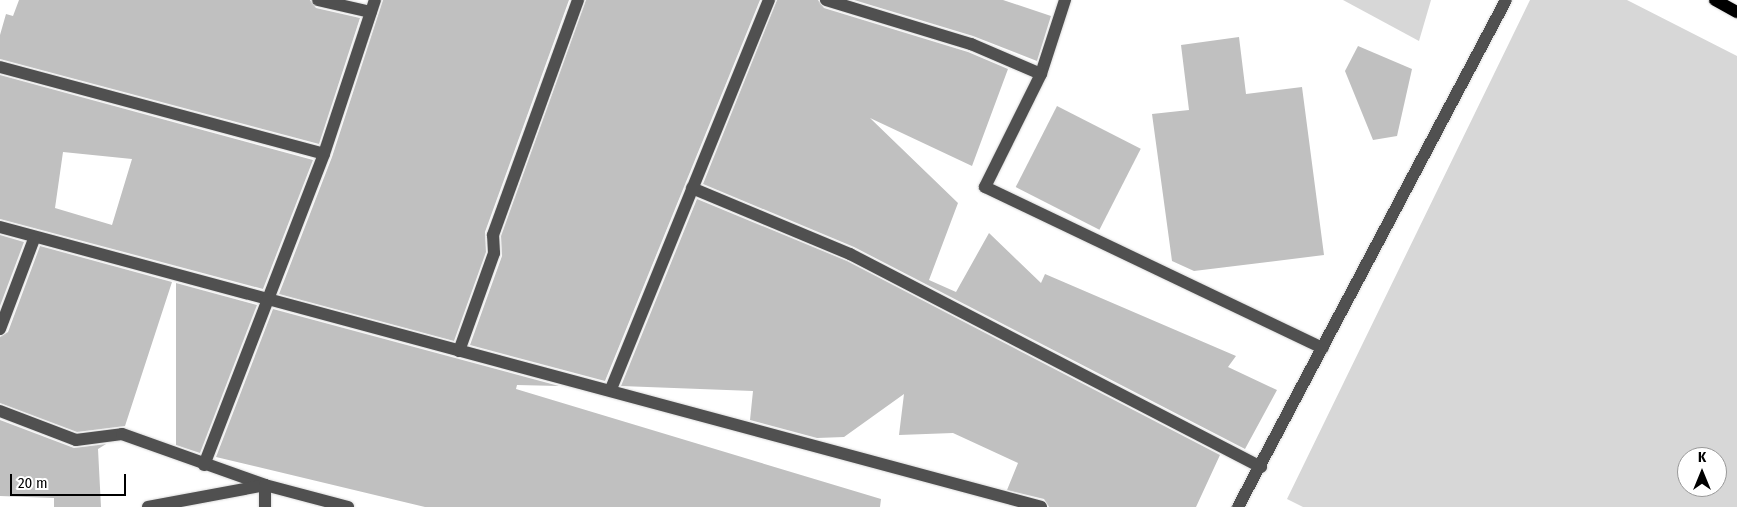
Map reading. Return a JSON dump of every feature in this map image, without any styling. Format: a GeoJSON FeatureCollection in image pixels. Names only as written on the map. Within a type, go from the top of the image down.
{"type":"FeatureCollection","features":[{"type":"Feature","properties":{"kind":"main road"},"geometry":{"type":"LineString","coordinates":[[1715,0],[1737,12]]}},
{"type":"Feature","properties":{"kind":"street"},"geometry":{"type":"LineString","coordinates":[[204,465],[324,154],[373,6],[318,0]]}},
{"type":"Feature","properties":{"kind":"street"},"geometry":{"type":"LineString","coordinates":[[459,351],[494,253],[493,235],[578,0]]}},
{"type":"Feature","properties":{"kind":"street"},"geometry":{"type":"LineString","coordinates":[[611,389],[769,0]]}},
{"type":"Feature","properties":{"kind":"street"},"geometry":{"type":"LineString","coordinates":[[826,0],[971,44],[1041,74]]}},
{"type":"Feature","properties":{"kind":"street"},"geometry":{"type":"LineString","coordinates":[[1065,0],[1041,74],[985,187],[1323,348]]}},
{"type":"Feature","properties":{"kind":"street"},"geometry":{"type":"LineString","coordinates":[[1238,507],[1261,467],[1506,0]]}},
{"type":"Feature","properties":{"kind":"street"},"geometry":{"type":"LineString","coordinates":[[0,67],[324,154]]}},
{"type":"Feature","properties":{"kind":"street"},"geometry":{"type":"LineString","coordinates":[[692,188],[850,254],[1261,467]]}},
{"type":"Feature","properties":{"kind":"street"},"geometry":{"type":"LineString","coordinates":[[0,227],[34,239],[611,389],[1041,507]]}},
{"type":"Feature","properties":{"kind":"street"},"geometry":{"type":"LineString","coordinates":[[0,329],[34,239]]}},
{"type":"Feature","properties":{"kind":"street"},"geometry":{"type":"LineString","coordinates":[[0,411],[76,440],[122,434],[204,465],[265,485],[348,507]]}},
{"type":"Feature","properties":{"kind":"street"},"geometry":{"type":"LineString","coordinates":[[148,507],[265,485]]}},
{"type":"Feature","properties":{"kind":"street"},"geometry":{"type":"LineString","coordinates":[[265,485],[265,507]]}},
{"type":"Feature","properties":{"kind":"shaded area"},"geometry":{"type":"Polygon","coordinates":[[[1343,0],[1431,0],[1419,41],[1343,0]]]}},
{"type":"Feature","properties":{"kind":"shaded area"},"geometry":{"type":"Polygon","coordinates":[[[1530,0],[1627,0],[1737,56],[1737,507],[1303,507],[1287,499],[1530,0]]]}},
{"type":"Feature","properties":{"kind":"building"},"geometry":{"type":"Polygon","coordinates":[[[19,0],[310,0],[316,8],[360,18],[319,144],[0,59],[0,35],[6,14],[13,16],[19,0]]]}},
{"type":"Feature","properties":{"kind":"building"},"geometry":{"type":"Polygon","coordinates":[[[383,0],[569,0],[485,232],[486,252],[454,341],[279,294],[332,157],[383,0]]]}},
{"type":"Feature","properties":{"kind":"building"},"geometry":{"type":"Polygon","coordinates":[[[586,0],[760,0],[605,381],[470,345],[502,256],[501,236],[586,0]]]}},
{"type":"Feature","properties":{"kind":"building"},"geometry":{"type":"Polygon","coordinates":[[[777,0],[818,0],[824,8],[968,52],[1008,69],[972,166],[870,118],[958,203],[929,280],[956,292],[989,233],[1041,283],[1045,274],[1236,356],[1228,367],[1277,390],[1245,449],[854,247],[703,184],[777,0]]]}},
{"type":"Feature","properties":{"kind":"building"},"geometry":{"type":"Polygon","coordinates":[[[854,0],[1003,0],[1051,16],[1037,61],[973,36],[854,0]]]}},
{"type":"Feature","properties":{"kind":"building"},"geometry":{"type":"Polygon","coordinates":[[[1239,37],[1246,94],[1302,87],[1324,255],[1194,271],[1172,261],[1152,114],[1189,110],[1181,45],[1239,37]]]}},
{"type":"Feature","properties":{"kind":"building"},"geometry":{"type":"Polygon","coordinates":[[[1358,46],[1412,69],[1397,136],[1373,140],[1345,71],[1358,46]]]}},
{"type":"Feature","properties":{"kind":"building"},"geometry":{"type":"Polygon","coordinates":[[[0,75],[313,160],[263,289],[0,219],[0,75]],[[63,152],[55,208],[112,225],[132,159],[63,152]]]}},
{"type":"Feature","properties":{"kind":"building"},"geometry":{"type":"Polygon","coordinates":[[[1057,106],[1141,149],[1099,230],[1016,187],[1057,106]]]}},
{"type":"Feature","properties":{"kind":"building"},"geometry":{"type":"Polygon","coordinates":[[[697,199],[847,261],[1220,455],[1196,507],[1049,507],[1044,499],[1007,490],[1018,463],[953,433],[899,435],[904,394],[844,437],[817,438],[750,420],[753,391],[621,386],[697,199]]]}},
{"type":"Feature","properties":{"kind":"building"},"geometry":{"type":"Polygon","coordinates":[[[0,235],[24,242],[0,306],[0,235]]]}},
{"type":"Feature","properties":{"kind":"building"},"geometry":{"type":"Polygon","coordinates":[[[40,246],[172,282],[125,426],[77,432],[0,403],[0,337],[8,332],[40,246]]]}},
{"type":"Feature","properties":{"kind":"building"},"geometry":{"type":"Polygon","coordinates":[[[176,283],[257,305],[200,453],[176,445],[176,283]]]}},
{"type":"Feature","properties":{"kind":"building"},"geometry":{"type":"Polygon","coordinates":[[[273,309],[559,386],[517,385],[516,389],[881,499],[880,507],[425,507],[216,457],[273,309]]]}},
{"type":"Feature","properties":{"kind":"building"},"geometry":{"type":"Polygon","coordinates":[[[0,420],[74,448],[106,444],[98,449],[101,507],[54,507],[54,498],[0,496],[0,420]]]}}]}
